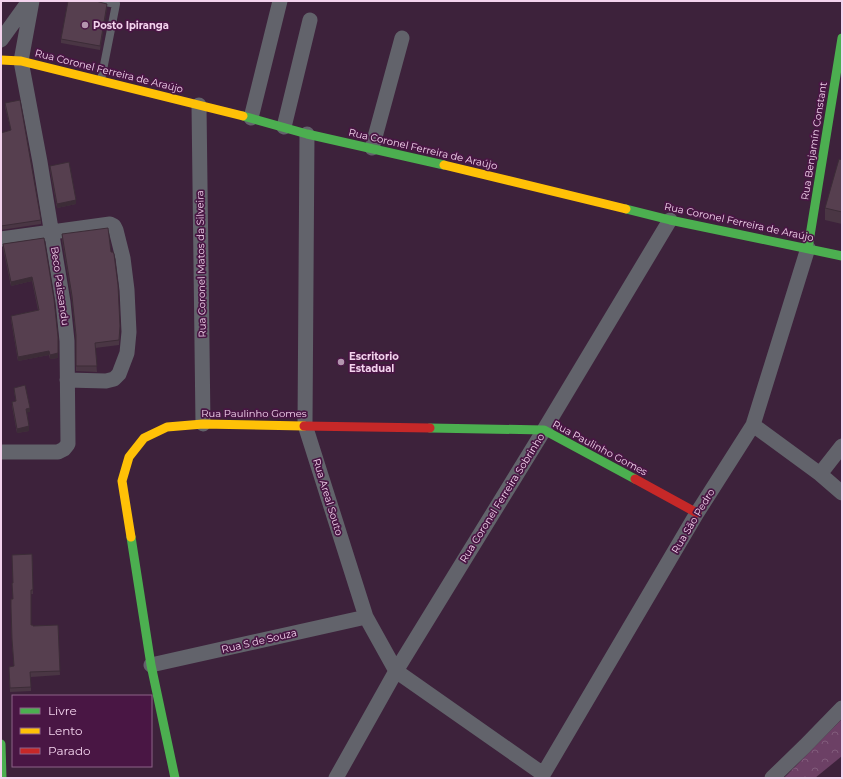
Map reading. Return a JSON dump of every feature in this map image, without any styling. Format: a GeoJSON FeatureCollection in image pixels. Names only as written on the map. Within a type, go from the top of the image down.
{"type":"FeatureCollection","features":[{"type":"Feature","properties":{"kind":"street"},"geometry":{"type":"LineString","coordinates":[[1,40],[30,1]]}},
{"type":"Feature","properties":{"kind":"street"},"geometry":{"type":"LineString","coordinates":[[21,61],[30,1]]}},
{"type":"Feature","properties":{"kind":"street"},"geometry":{"type":"LineString","coordinates":[[251,118],[280,1]]}},
{"type":"Feature","properties":{"kind":"street"},"geometry":{"type":"LineString","coordinates":[[284,127],[310,20]]}},
{"type":"Feature","properties":{"kind":"street"},"geometry":{"type":"LineString","coordinates":[[372,148],[402,38]]}},
{"type":"Feature","properties":{"kind":"street","name":"Rua Benjamín Constant"},"geometry":{"type":"LineString","coordinates":[[808,248],[842,38]]}},
{"type":"Feature","properties":{"kind":"street","name":"Rua Coronel Ferreira de Araújo"},"geometry":{"type":"LineString","coordinates":[[1,60],[21,61],[101,80],[251,118],[307,134],[372,148],[670,220],[842,256]]}},
{"type":"Feature","properties":{"kind":"street","name":"Beco Paissandu"},"geometry":{"type":"LineString","coordinates":[[1,452],[58,452],[64,449],[68,444],[67,340],[63,302],[40,162],[21,61]]}},
{"type":"Feature","properties":{"kind":"street","name":"Rua Coronel Matos da Silveira"},"geometry":{"type":"LineString","coordinates":[[199,105],[203,424]]}},
{"type":"Feature","properties":{"kind":"street","name":"Rua Areal Souto"},"geometry":{"type":"LineString","coordinates":[[307,134],[305,425],[366,617],[396,671],[542,776]]}},
{"type":"Feature","properties":{"kind":"street","name":"Rua Coronel Ferreira Sobrinho"},"geometry":{"type":"LineString","coordinates":[[336,778],[396,671],[544,430],[670,220]]}},
{"type":"Feature","properties":{"kind":"street"},"geometry":{"type":"LineString","coordinates":[[1,239],[110,224],[114,226],[123,258],[127,290],[127,353],[119,374],[114,379],[106,381],[67,380]]}},
{"type":"Feature","properties":{"kind":"street","name":"Rua São Pedro"},"geometry":{"type":"LineString","coordinates":[[542,776],[697,513],[753,425],[808,248]]}},
{"type":"Feature","properties":{"kind":"street","name":"Rua Paulinho Gomes"},"geometry":{"type":"LineString","coordinates":[[176,778],[151,665],[122,481],[129,457],[144,438],[167,427],[203,424],[544,430],[697,513]]}},
{"type":"Feature","properties":{"kind":"street"},"geometry":{"type":"LineString","coordinates":[[753,425],[820,474],[842,493]]}},
{"type":"Feature","properties":{"kind":"street"},"geometry":{"type":"LineString","coordinates":[[820,474],[842,446]]}},
{"type":"Feature","properties":{"kind":"street","name":"Rua S de Souza"},"geometry":{"type":"LineString","coordinates":[[151,665],[366,617]]}},
{"type":"Feature","properties":{"kind":"street"},"geometry":{"type":"LineString","coordinates":[[772,778],[842,708]]}},
{"type":"Feature","properties":{"kind":"street"},"geometry":{"type":"LineString","coordinates":[[1,744],[2,778]]}},
{"type":"Feature","properties":{"kind":"lane"},"geometry":{"type":"LineString","coordinates":[[100,1],[116,4],[101,80]]}},
{"type":"Feature","properties":{"kind":"green space"},"geometry":{"type":"Polygon","coordinates":[[[842,719],[842,756],[815,778],[784,778],[842,719]]]}},
{"type":"Feature","properties":{"kind":"building","name":"Posto Ipiranga"},"geometry":{"type":"Polygon","coordinates":[[[68,1],[97,1],[107,4],[100,46],[61,39],[68,1]]]}},
{"type":"Feature","properties":{"kind":"building"},"geometry":{"type":"Polygon","coordinates":[[[20,100],[41,220],[1,226],[1,133],[11,130],[5,103],[20,100]]]}},
{"type":"Feature","properties":{"kind":"building"},"geometry":{"type":"Polygon","coordinates":[[[839,159],[842,160],[842,212],[825,208],[839,159]]]}},
{"type":"Feature","properties":{"kind":"building"},"geometry":{"type":"Polygon","coordinates":[[[69,162],[76,200],[57,204],[50,166],[69,162]]]}},
{"type":"Feature","properties":{"kind":"building"},"geometry":{"type":"Polygon","coordinates":[[[108,228],[111,252],[114,254],[118,285],[120,326],[119,340],[95,343],[97,366],[76,366],[76,335],[72,296],[62,234],[108,228]]]}},
{"type":"Feature","properties":{"kind":"building"},"geometry":{"type":"Polygon","coordinates":[[[44,238],[54,299],[58,353],[50,355],[49,351],[18,357],[11,316],[39,310],[32,277],[11,282],[3,244],[44,238]]]}},
{"type":"Feature","properties":{"kind":"building"},"geometry":{"type":"Polygon","coordinates":[[[25,385],[30,408],[26,409],[29,426],[17,429],[12,402],[16,401],[14,388],[25,385]]]}},
{"type":"Feature","properties":{"kind":"building"},"geometry":{"type":"Polygon","coordinates":[[[32,554],[33,590],[31,590],[31,625],[58,625],[60,671],[30,672],[31,687],[10,688],[9,667],[14,666],[11,607],[11,599],[13,599],[12,555],[32,554]]]}},
{"type":"Feature","properties":{"kind":"traffic: fast"},"geometry":{"type":"LineString","coordinates":[[808,248],[842,38]]}},
{"type":"Feature","properties":{"kind":"traffic: fast"},"geometry":{"type":"LineString","coordinates":[[243,116],[307,134],[444,165]]}},
{"type":"Feature","properties":{"kind":"traffic: fast"},"geometry":{"type":"LineString","coordinates":[[626,209],[670,220],[842,256]]}},
{"type":"Feature","properties":{"kind":"traffic: fast"},"geometry":{"type":"LineString","coordinates":[[430,428],[544,430],[635,479]]}},
{"type":"Feature","properties":{"kind":"traffic: fast"},"geometry":{"type":"LineString","coordinates":[[131,537],[151,665],[175,778]]}},
{"type":"Feature","properties":{"kind":"traffic: fast"},"geometry":{"type":"LineString","coordinates":[[1,744],[2,778]]}},
{"type":"Feature","properties":{"kind":"traffic: slow"},"geometry":{"type":"LineString","coordinates":[[1,60],[21,61],[243,116]]}},
{"type":"Feature","properties":{"kind":"traffic: slow"},"geometry":{"type":"LineString","coordinates":[[444,165],[626,209]]}},
{"type":"Feature","properties":{"kind":"traffic: slow"},"geometry":{"type":"LineString","coordinates":[[131,537],[122,481],[129,457],[144,438],[167,427],[203,424],[304,426]]}},
{"type":"Feature","properties":{"kind":"traffic: jam"},"geometry":{"type":"LineString","coordinates":[[304,426],[430,428]]}},
{"type":"Feature","properties":{"kind":"traffic: jam"},"geometry":{"type":"LineString","coordinates":[[635,479],[697,513]]}},
{"type":"Feature","properties":{"kind":"place","name":"Posto Ipiranga"},"geometry":{"type":"Point","coordinates":[85,25]}},
{"type":"Feature","properties":{"kind":"place","name":"Escritorio Estadual"},"geometry":{"type":"Point","coordinates":[341,362]}}]}
